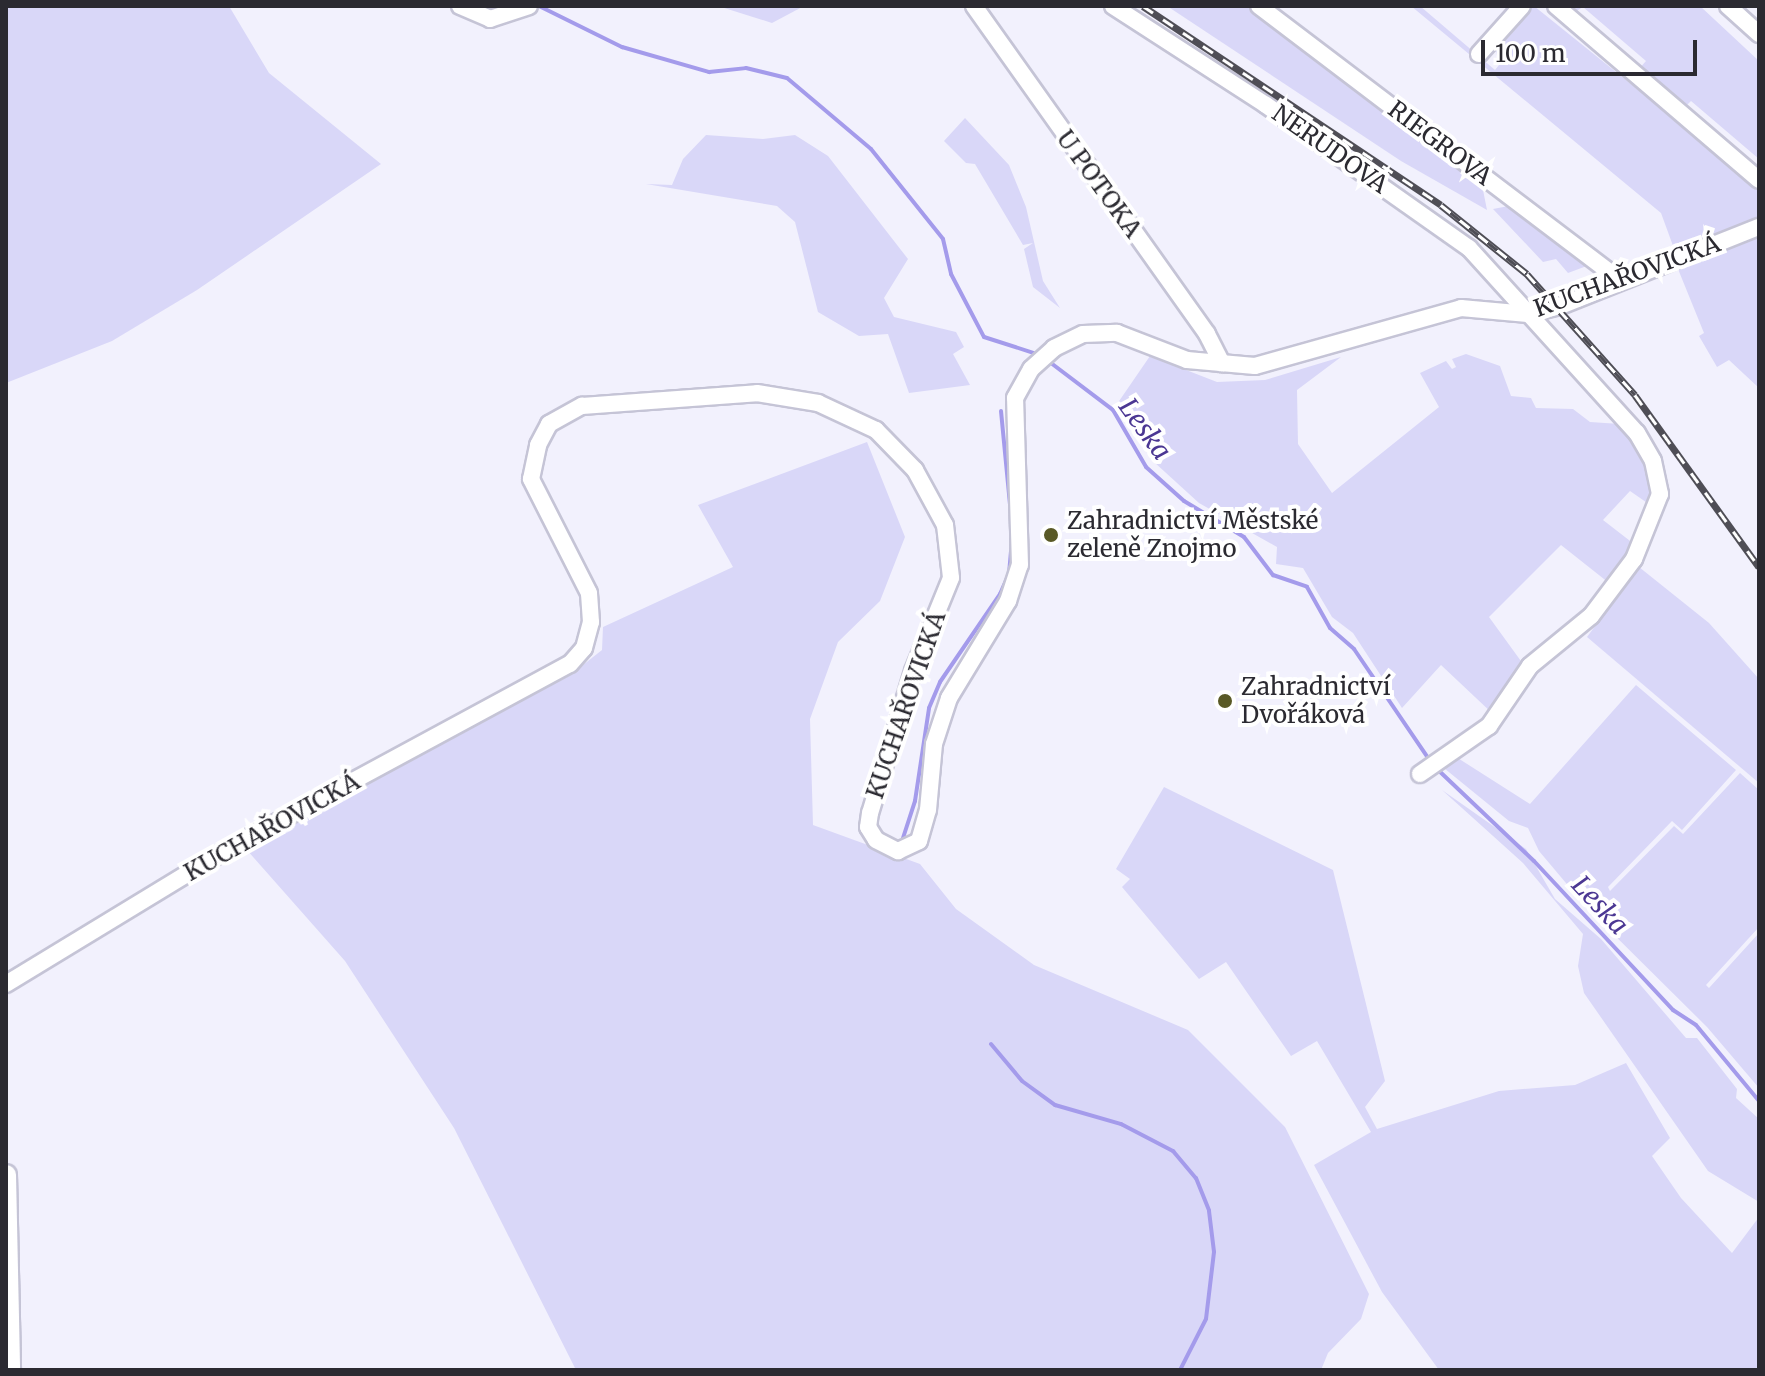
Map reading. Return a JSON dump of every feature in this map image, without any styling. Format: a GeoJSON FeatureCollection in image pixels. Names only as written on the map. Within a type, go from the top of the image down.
{"type":"FeatureCollection","features":[{"type":"Feature","properties":{"kind":"main road"},"geometry":{"type":"LineString","coordinates":[[6,1175],[10,1370]]}},
{"type":"Feature","properties":{"kind":"street"},"geometry":{"type":"LineString","coordinates":[[460,6],[490,19],[528,7]]}},
{"type":"Feature","properties":{"kind":"street","name":"U POTOKA"},"geometry":{"type":"LineString","coordinates":[[974,6],[1207,334],[1222,363]]}},
{"type":"Feature","properties":{"kind":"street","name":"NERUDOVA"},"geometry":{"type":"LineString","coordinates":[[1113,6],[1278,113],[1469,248],[1637,433],[1653,461],[1660,494],[1634,559],[1591,616],[1530,666],[1489,726],[1428,769]]}},
{"type":"Feature","properties":{"kind":"street","name":"RIEGROVA"},"geometry":{"type":"LineString","coordinates":[[1259,6],[1621,281]]}},
{"type":"Feature","properties":{"kind":"street"},"geometry":{"type":"LineString","coordinates":[[1479,54],[1522,6]]}},
{"type":"Feature","properties":{"kind":"street"},"geometry":{"type":"LineString","coordinates":[[1556,6],[1759,180]]}},
{"type":"Feature","properties":{"kind":"street"},"geometry":{"type":"LineString","coordinates":[[1728,6],[1759,34]]}},
{"type":"Feature","properties":{"kind":"street","name":"KUCHAŘOVICKÁ"},"geometry":{"type":"LineString","coordinates":[[6,984],[231,847],[570,664],[584,648],[591,622],[589,593],[531,479],[538,445],[549,424],[582,406],[757,393],[818,403],[876,430],[915,470],[945,525],[951,578],[913,671],[868,827],[885,848],[908,849],[925,826],[934,744],[949,698],[1008,601],[1020,565],[1015,398],[1031,369],[1054,348],[1083,334],[1117,333],[1187,360],[1255,366],[1461,308],[1528,314],[1759,227]]}},
{"type":"Feature","properties":{"kind":"shaded area"},"geometry":{"type":"Polygon","coordinates":[[[6,6],[229,6],[269,73],[381,164],[197,290],[112,341],[6,383],[6,6]]]}},
{"type":"Feature","properties":{"kind":"shaded area"},"geometry":{"type":"Polygon","coordinates":[[[718,6],[804,6],[772,23],[718,6]]]}},
{"type":"Feature","properties":{"kind":"shaded area"},"geometry":{"type":"Polygon","coordinates":[[[1167,6],[1248,6],[1481,180],[1487,210],[1401,161],[1167,6]]]}},
{"type":"Feature","properties":{"kind":"shaded area"},"geometry":{"type":"Polygon","coordinates":[[[1411,6],[1420,6],[1495,70],[1499,65],[1495,47],[1528,6],[1534,6],[1759,187],[1759,220],[1676,254],[1661,213],[1411,6]]]}},
{"type":"Feature","properties":{"kind":"shaded area"},"geometry":{"type":"Polygon","coordinates":[[[1565,6],[1700,6],[1759,61],[1759,159],[1691,101],[1683,109],[1638,70],[1646,61],[1583,7],[1573,13],[1565,6]]]}},
{"type":"Feature","properties":{"kind":"shaded area"},"geometry":{"type":"Polygon","coordinates":[[[965,118],[1009,165],[1026,207],[1043,281],[1060,308],[1033,287],[1024,249],[1033,243],[1023,245],[975,164],[966,163],[944,141],[965,118]]]}},
{"type":"Feature","properties":{"kind":"shaded area"},"geometry":{"type":"Polygon","coordinates":[[[706,135],[763,139],[795,135],[828,156],[908,259],[884,298],[894,317],[956,332],[964,347],[953,354],[970,385],[909,393],[888,334],[859,336],[818,312],[795,222],[777,206],[646,184],[672,185],[683,159],[706,135]]]}},
{"type":"Feature","properties":{"kind":"shaded area"},"geometry":{"type":"Polygon","coordinates":[[[1514,205],[1592,264],[1568,273],[1556,259],[1543,262],[1493,209],[1514,205]]]}},
{"type":"Feature","properties":{"kind":"shaded area"},"geometry":{"type":"Polygon","coordinates":[[[1759,237],[1759,388],[1729,360],[1717,367],[1699,336],[1704,333],[1678,269],[1759,237]]]}},
{"type":"Feature","properties":{"kind":"shaded area"},"geometry":{"type":"Polygon","coordinates":[[[1466,354],[1500,366],[1511,396],[1531,398],[1536,408],[1573,409],[1590,422],[1620,424],[1653,462],[1656,509],[1630,491],[1603,520],[1634,544],[1609,583],[1561,545],[1489,617],[1526,668],[1493,714],[1441,665],[1402,708],[1353,633],[1332,617],[1303,568],[1276,564],[1277,547],[1199,503],[1154,462],[1115,407],[1150,356],[1217,382],[1265,380],[1341,357],[1297,390],[1298,444],[1332,493],[1439,407],[1420,373],[1446,361],[1452,369],[1456,367],[1452,359],[1466,354]]]}},
{"type":"Feature","properties":{"kind":"shaded area"},"geometry":{"type":"Polygon","coordinates":[[[867,442],[905,537],[880,601],[838,642],[810,719],[813,825],[920,864],[956,909],[1034,965],[1188,1030],[1285,1127],[1369,1294],[1361,1319],[1328,1353],[1321,1370],[576,1370],[454,1128],[345,961],[246,849],[574,672],[602,650],[603,627],[733,567],[698,505],[867,442]]]}},
{"type":"Feature","properties":{"kind":"shaded area"},"geometry":{"type":"Polygon","coordinates":[[[1639,567],[1709,623],[1759,679],[1759,783],[1587,637],[1639,567]]]}},
{"type":"Feature","properties":{"kind":"shaded area"},"geometry":{"type":"Polygon","coordinates":[[[1636,685],[1736,770],[1682,830],[1672,821],[1608,887],[1610,891],[1674,826],[1683,834],[1740,773],[1759,790],[1759,927],[1706,985],[1709,988],[1759,933],[1759,1088],[1707,1027],[1587,908],[1539,851],[1528,828],[1509,821],[1439,764],[1453,755],[1530,804],[1636,685]]]}},
{"type":"Feature","properties":{"kind":"shaded area"},"geometry":{"type":"Polygon","coordinates":[[[1164,787],[1333,870],[1385,1081],[1365,1107],[1377,1129],[1499,1091],[1575,1085],[1626,1063],[1670,1138],[1652,1156],[1681,1198],[1732,1253],[1759,1217],[1759,1370],[1439,1370],[1382,1292],[1314,1165],[1371,1132],[1317,1041],[1291,1056],[1226,962],[1199,979],[1122,887],[1130,879],[1116,869],[1164,787]]]}},
{"type":"Feature","properties":{"kind":"shaded area"},"geometry":{"type":"Polygon","coordinates":[[[1442,790],[1526,849],[1555,899],[1601,939],[1686,1038],[1697,1038],[1737,1089],[1736,1098],[1759,1119],[1759,1202],[1708,1171],[1584,993],[1578,966],[1583,934],[1523,863],[1442,790]]]}},
{"type":"Feature","properties":{"kind":"waterway","name":"Leska"},"geometry":{"type":"LineString","coordinates":[[539,6],[622,47],[709,72],[746,68],[787,78],[871,149],[943,239],[951,274],[984,337],[1040,355]]}},
{"type":"Feature","properties":{"kind":"waterway","name":"Leska"},"geometry":{"type":"LineString","coordinates":[[1047,360],[1113,410],[1146,467],[1184,501],[1244,537],[1273,575],[1307,587],[1330,628],[1354,649],[1430,761]]}},
{"type":"Feature","properties":{"kind":"waterway"},"geometry":{"type":"LineString","coordinates":[[1001,411],[1010,505]]}},
{"type":"Feature","properties":{"kind":"waterway"},"geometry":{"type":"LineString","coordinates":[[903,838],[915,801],[929,708],[940,682],[1000,594],[1009,574],[1012,542]]}},
{"type":"Feature","properties":{"kind":"waterway","name":"Leska"},"geometry":{"type":"LineString","coordinates":[[1436,768],[1534,861],[1673,1010],[1696,1025],[1759,1101]]}},
{"type":"Feature","properties":{"kind":"waterway"},"geometry":{"type":"LineString","coordinates":[[991,1044],[1022,1081],[1055,1105],[1121,1124],[1173,1151],[1196,1178],[1209,1211],[1214,1252],[1206,1319],[1180,1370]]}},
{"type":"Feature","properties":{"kind":"railway"},"geometry":{"type":"LineString","coordinates":[[1143,6],[1441,205],[1527,274],[1635,395],[1759,567]]}},
{"type":"Feature","properties":{"kind":"place","name":"Zahradnictví Městské zeleně Znojmo"},"geometry":{"type":"Point","coordinates":[1051,535]}},
{"type":"Feature","properties":{"kind":"place","name":"Zahradnictví Dvořáková"},"geometry":{"type":"Point","coordinates":[1225,701]}}]}
